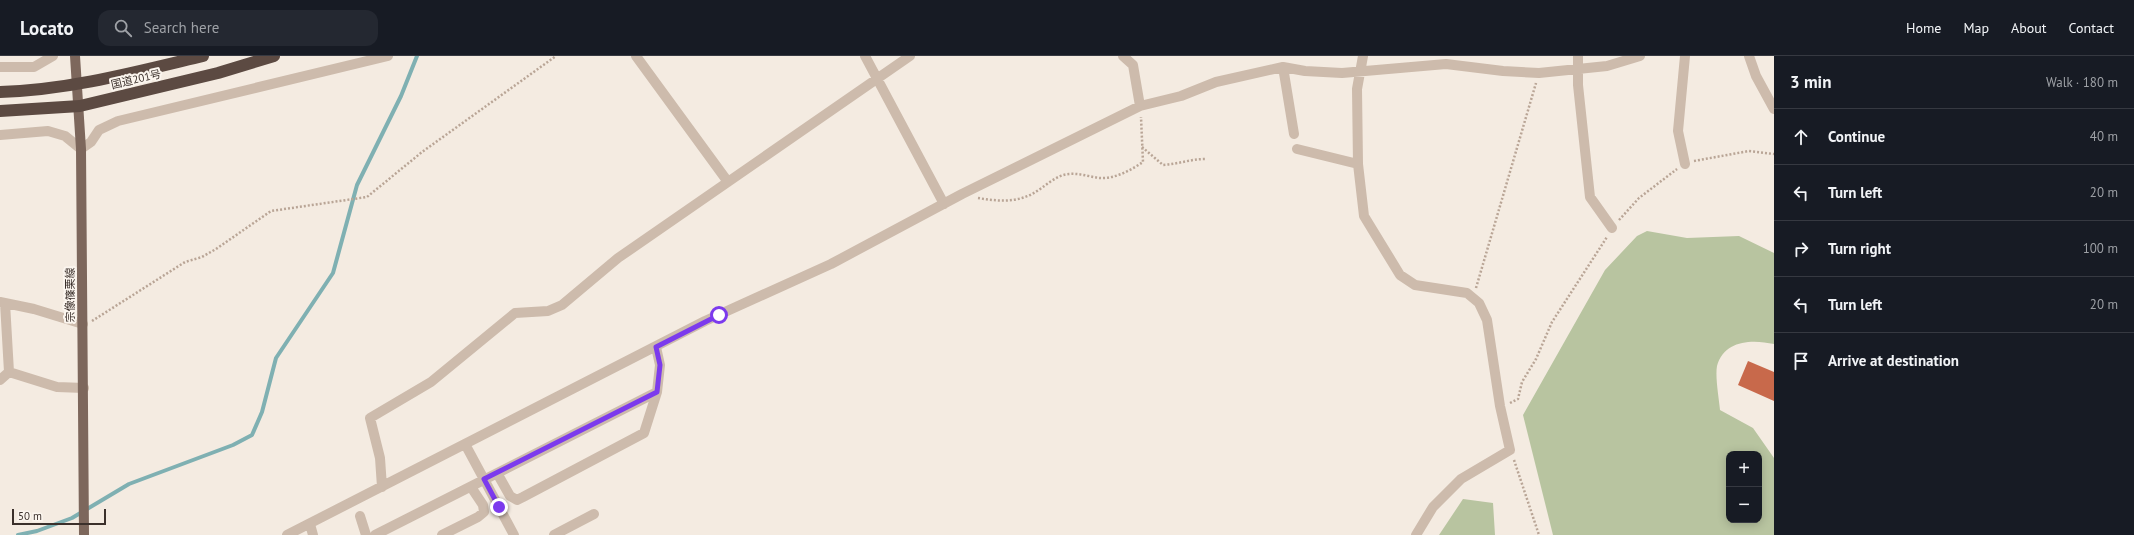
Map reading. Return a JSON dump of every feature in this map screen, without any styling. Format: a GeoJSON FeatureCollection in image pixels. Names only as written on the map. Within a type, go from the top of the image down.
{"type":"FeatureCollection","features":[{"type":"Feature","properties":{"kind":"highway","name":"国道201号"},"geometry":{"type":"LineString","coordinates":[[0,92],[76,85],[203,56]]}},
{"type":"Feature","properties":{"kind":"highway","name":"国道201号"},"geometry":{"type":"LineString","coordinates":[[0,111],[80,106],[218,73],[274,56]]}},
{"type":"Feature","properties":{"kind":"main road","name":"宗像篠栗線"},"geometry":{"type":"LineString","coordinates":[[75,56],[76,85],[80,106],[81,149],[85,505],[84,535]]}},
{"type":"Feature","properties":{"kind":"street"},"geometry":{"type":"LineString","coordinates":[[0,67],[34,67],[53,56]]}},
{"type":"Feature","properties":{"kind":"street"},"geometry":{"type":"LineString","coordinates":[[0,135],[48,131],[65,136],[81,149],[92,142],[99,130],[118,121],[388,56]]}},
{"type":"Feature","properties":{"kind":"street"},"geometry":{"type":"LineString","coordinates":[[636,56],[728,182]]}},
{"type":"Feature","properties":{"kind":"street"},"geometry":{"type":"LineString","coordinates":[[865,56],[944,204]]}},
{"type":"Feature","properties":{"kind":"street"},"geometry":{"type":"LineString","coordinates":[[382,487],[380,458],[370,418],[431,382],[515,313],[548,311],[562,304],[618,258],[910,56]]}},
{"type":"Feature","properties":{"kind":"street"},"geometry":{"type":"LineString","coordinates":[[1123,56],[1133,64],[1140,106]]}},
{"type":"Feature","properties":{"kind":"street"},"geometry":{"type":"LineString","coordinates":[[1363,56],[1359,71],[1357,89],[1358,164],[1364,216],[1400,275],[1415,285],[1467,293],[1479,303],[1487,320],[1500,405],[1510,450],[1461,479],[1433,507],[1416,535]]}},
{"type":"Feature","properties":{"kind":"street"},"geometry":{"type":"LineString","coordinates":[[1578,56],[1578,85],[1590,197],[1612,228]]}},
{"type":"Feature","properties":{"kind":"street"},"geometry":{"type":"LineString","coordinates":[[287,535],[705,321],[831,264],[962,194],[1140,106],[1181,96],[1216,82],[1283,67],[1305,71],[1335,73],[1446,64],[1503,72],[1539,73],[1607,66],[1640,56]]}},
{"type":"Feature","properties":{"kind":"street"},"geometry":{"type":"LineString","coordinates":[[1685,56],[1678,131],[1685,164]]}},
{"type":"Feature","properties":{"kind":"street"},"geometry":{"type":"LineString","coordinates":[[1749,56],[1756,76],[1774,109]]}},
{"type":"Feature","properties":{"kind":"street"},"geometry":{"type":"LineString","coordinates":[[1283,67],[1294,134]]}},
{"type":"Feature","properties":{"kind":"street"},"geometry":{"type":"LineString","coordinates":[[1297,149],[1358,164]]}},
{"type":"Feature","properties":{"kind":"street"},"geometry":{"type":"LineString","coordinates":[[9,372],[2,303],[34,309],[83,324]]}},
{"type":"Feature","properties":{"kind":"street"},"geometry":{"type":"LineString","coordinates":[[497,473],[510,496],[517,500],[644,433],[657,392],[660,365],[656,347]]}},
{"type":"Feature","properties":{"kind":"street"},"geometry":{"type":"LineString","coordinates":[[0,380],[9,372]]}},
{"type":"Feature","properties":{"kind":"street"},"geometry":{"type":"LineString","coordinates":[[9,372],[57,387],[84,388]]}},
{"type":"Feature","properties":{"kind":"street"},"geometry":{"type":"LineString","coordinates":[[376,535],[657,392]]}},
{"type":"Feature","properties":{"kind":"street"},"geometry":{"type":"LineString","coordinates":[[465,444],[514,535]]}},
{"type":"Feature","properties":{"kind":"street"},"geometry":{"type":"LineString","coordinates":[[442,535],[478,517],[484,512],[483,506],[471,486]]}},
{"type":"Feature","properties":{"kind":"street"},"geometry":{"type":"LineString","coordinates":[[554,535],[594,514]]}},
{"type":"Feature","properties":{"kind":"street"},"geometry":{"type":"LineString","coordinates":[[360,516],[366,535]]}},
{"type":"Feature","properties":{"kind":"street"},"geometry":{"type":"LineString","coordinates":[[310,524],[313,535]]}},
{"type":"Feature","properties":{"kind":"path"},"geometry":{"type":"LineString","coordinates":[[83,324],[97,319],[185,262],[202,257],[216,249],[271,212],[367,197],[422,152],[556,56]]}},
{"type":"Feature","properties":{"kind":"path"},"geometry":{"type":"LineString","coordinates":[[1473,298],[1539,73]]}},
{"type":"Feature","properties":{"kind":"path"},"geometry":{"type":"LineString","coordinates":[[962,194],[995,201],[1013,201],[1031,195],[1059,176],[1070,174],[1102,178],[1118,175],[1143,162],[1140,106]]}},
{"type":"Feature","properties":{"kind":"path"},"geometry":{"type":"LineString","coordinates":[[1142,146],[1163,165],[1175,164],[1192,159],[1206,159]]}},
{"type":"Feature","properties":{"kind":"path"},"geometry":{"type":"LineString","coordinates":[[1500,405],[1518,399],[1522,382],[1536,359],[1552,322],[1612,228]]}},
{"type":"Feature","properties":{"kind":"path"},"geometry":{"type":"LineString","coordinates":[[1510,450],[1539,535]]}},
{"type":"Feature","properties":{"kind":"green space"},"geometry":{"type":"Polygon","coordinates":[[[1647,231],[1687,238],[1739,236],[1774,253],[1774,344],[1766,342],[1748,342],[1732,346],[1721,357],[1717,366],[1716,376],[1720,410],[1753,428],[1774,458],[1774,535],[1553,535],[1523,415],[1605,270],[1637,236],[1647,231]]]}},
{"type":"Feature","properties":{"kind":"green space"},"geometry":{"type":"Polygon","coordinates":[[[1463,499],[1493,503],[1495,535],[1439,535],[1463,499]]]}},
{"type":"Feature","properties":{"kind":"building"},"geometry":{"type":"Polygon","coordinates":[[[1748,361],[1774,372],[1774,401],[1738,385],[1748,361]]]}},
{"type":"Feature","properties":{"kind":"waterway"},"geometry":{"type":"LineString","coordinates":[[18,535],[37,531],[72,518],[129,484],[233,445],[252,435],[262,412],[276,358],[333,273],[357,185],[401,96],[417,56]]}},
{"type":"Feature","properties":{"kind":"route"},"geometry":{"type":"LineString","coordinates":[[499,507],[484,479],[657,392],[660,365],[656,347],[719,315]]}}]}
